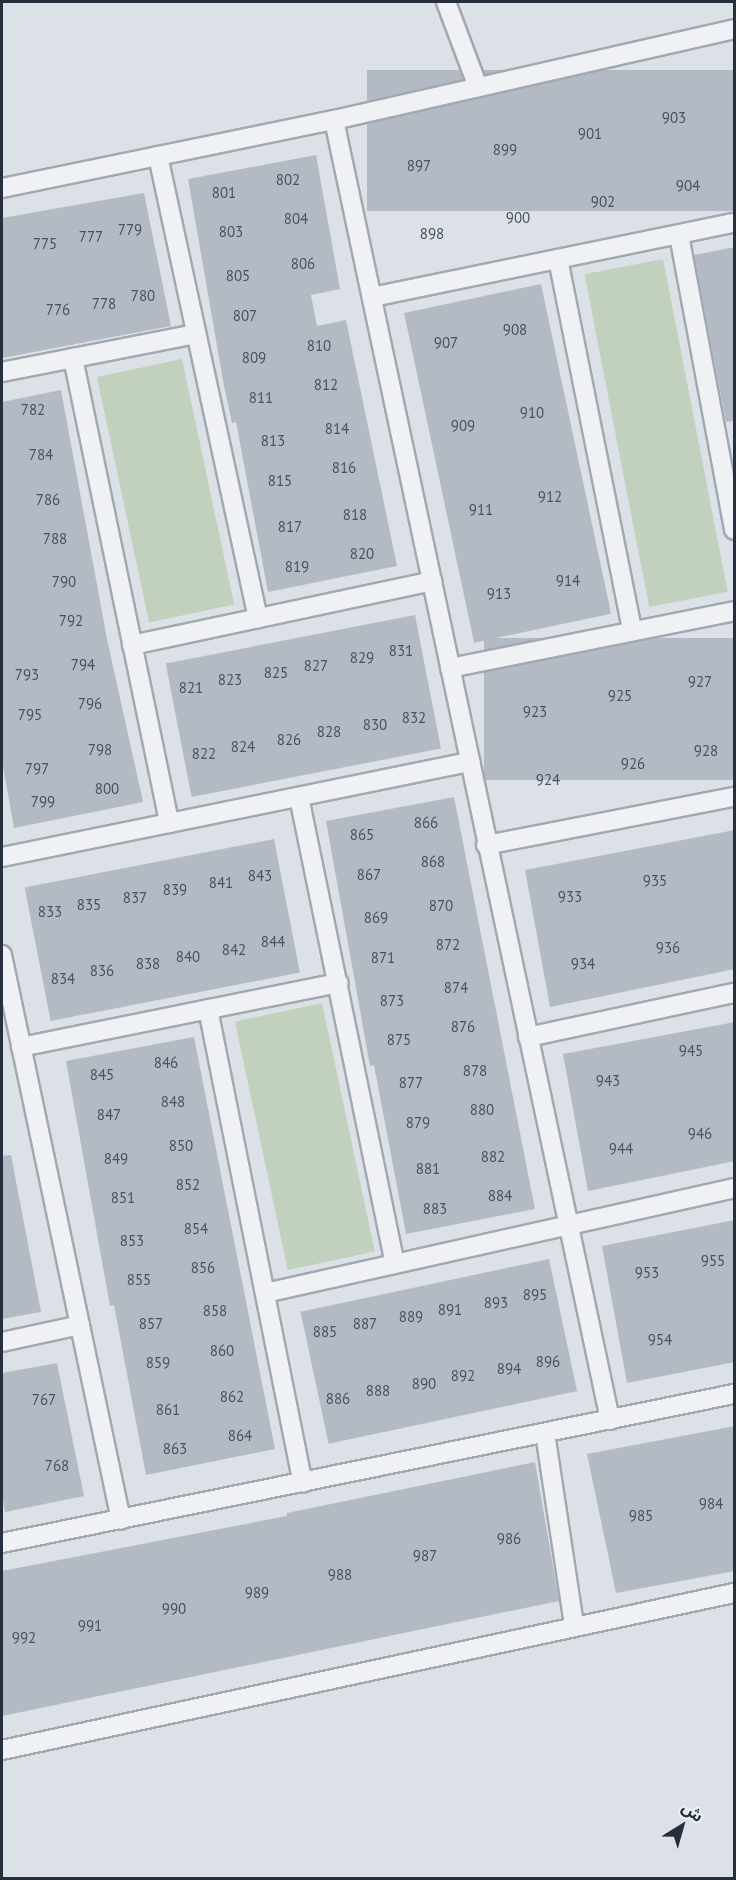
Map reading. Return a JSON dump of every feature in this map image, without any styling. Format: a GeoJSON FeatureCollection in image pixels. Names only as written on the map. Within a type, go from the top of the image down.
{"type":"FeatureCollection","features":[{"type":"Feature","properties":{"kind":"street"},"geometry":{"type":"LineString","coordinates":[[446,2],[478,87]]}},
{"type":"Feature","properties":{"kind":"street"},"geometry":{"type":"LineString","coordinates":[[2,188],[334,120],[735,29]]}},
{"type":"Feature","properties":{"kind":"street"},"geometry":{"type":"LineString","coordinates":[[334,120],[486,845],[610,1420]]}},
{"type":"Feature","properties":{"kind":"street"},"geometry":{"type":"LineString","coordinates":[[158,156],[258,618]]}},
{"type":"Feature","properties":{"kind":"street"},"geometry":{"type":"LineString","coordinates":[[372,297],[735,223]]}},
{"type":"Feature","properties":{"kind":"street"},"geometry":{"type":"LineString","coordinates":[[679,235],[735,530]]}},
{"type":"Feature","properties":{"kind":"street"},"geometry":{"type":"LineString","coordinates":[[558,259],[632,631]]}},
{"type":"Feature","properties":{"kind":"street"},"geometry":{"type":"LineString","coordinates":[[2,372],[196,334]]}},
{"type":"Feature","properties":{"kind":"street"},"geometry":{"type":"LineString","coordinates":[[73,358],[169,823]]}},
{"type":"Feature","properties":{"kind":"street"},"geometry":{"type":"LineString","coordinates":[[132,645],[432,581]]}},
{"type":"Feature","properties":{"kind":"street"},"geometry":{"type":"LineString","coordinates":[[450,668],[735,611]]}},
{"type":"Feature","properties":{"kind":"street"},"geometry":{"type":"LineString","coordinates":[[2,857],[470,762]]}},
{"type":"Feature","properties":{"kind":"street"},"geometry":{"type":"LineString","coordinates":[[299,797],[395,1263]]}},
{"type":"Feature","properties":{"kind":"street"},"geometry":{"type":"LineString","coordinates":[[486,845],[735,797]]}},
{"type":"Feature","properties":{"kind":"street"},"geometry":{"type":"LineString","coordinates":[[2,956],[121,1520]]}},
{"type":"Feature","properties":{"kind":"street"},"geometry":{"type":"LineString","coordinates":[[21,1047],[339,983]]}},
{"type":"Feature","properties":{"kind":"street"},"geometry":{"type":"LineString","coordinates":[[528,1037],[735,993]]}},
{"type":"Feature","properties":{"kind":"street"},"geometry":{"type":"LineString","coordinates":[[208,1009],[303,1483]]}},
{"type":"Feature","properties":{"kind":"street"},"geometry":{"type":"LineString","coordinates":[[265,1293],[735,1188]]}},
{"type":"Feature","properties":{"kind":"street"},"geometry":{"type":"LineString","coordinates":[[2,1342],[80,1325]]}},
{"type":"Feature","properties":{"kind":"street"},"geometry":{"type":"LineString","coordinates":[[2,1544],[735,1394]]}},
{"type":"Feature","properties":{"kind":"street"},"geometry":{"type":"LineString","coordinates":[[545,1433],[574,1625]]}},
{"type":"Feature","properties":{"kind":"street"},"geometry":{"type":"LineString","coordinates":[[2,1750],[208,1709],[574,1625],[735,1593]]}},
{"type":"Feature","properties":{"kind":"green space"},"geometry":{"type":"Polygon","coordinates":[[[663,259],[728,592],[649,607],[584,274],[663,259]]]}},
{"type":"Feature","properties":{"kind":"green space"},"geometry":{"type":"Polygon","coordinates":[[[182,359],[234,605],[149,623],[97,377],[182,359]]]}},
{"type":"Feature","properties":{"kind":"green space"},"geometry":{"type":"Polygon","coordinates":[[[322,1003],[375,1251],[288,1270],[235,1022],[322,1003]]]}},
{"type":"Feature","properties":{"kind":"building"},"geometry":{"type":"Polygon","coordinates":[[[367,70],[734,70],[734,211],[367,211],[367,70]]]}},
{"type":"Feature","properties":{"kind":"building"},"geometry":{"type":"Polygon","coordinates":[[[316,155],[340,289],[311,295],[317,326],[346,320],[397,566],[268,592],[236,422],[232,423],[224,386],[188,179],[316,155]]]}},
{"type":"Feature","properties":{"kind":"building"},"geometry":{"type":"Polygon","coordinates":[[[144,193],[171,326],[2,358],[2,218],[144,193]]]}},
{"type":"Feature","properties":{"kind":"building"},"geometry":{"type":"Polygon","coordinates":[[[735,247],[735,421],[726,422],[694,255],[735,247]]]}},
{"type":"Feature","properties":{"kind":"building"},"geometry":{"type":"Polygon","coordinates":[[[541,284],[611,614],[474,643],[404,313],[541,284]]]}},
{"type":"Feature","properties":{"kind":"building"},"geometry":{"type":"Polygon","coordinates":[[[61,390],[107,639],[143,802],[14,828],[2,761],[2,402],[61,390]]]}},
{"type":"Feature","properties":{"kind":"building"},"geometry":{"type":"Polygon","coordinates":[[[415,615],[441,749],[192,797],[166,663],[415,615]]]}},
{"type":"Feature","properties":{"kind":"building"},"geometry":{"type":"Polygon","coordinates":[[[484,638],[734,638],[734,780],[484,780],[484,638]]]}},
{"type":"Feature","properties":{"kind":"building"},"geometry":{"type":"Polygon","coordinates":[[[454,797],[535,1209],[406,1234],[374,1065],[370,1066],[326,821],[454,797]]]}},
{"type":"Feature","properties":{"kind":"building"},"geometry":{"type":"Polygon","coordinates":[[[735,830],[735,969],[550,1007],[525,870],[735,830]]]}},
{"type":"Feature","properties":{"kind":"building"},"geometry":{"type":"Polygon","coordinates":[[[274,839],[300,973],[51,1021],[25,887],[274,839]]]}},
{"type":"Feature","properties":{"kind":"building"},"geometry":{"type":"Polygon","coordinates":[[[735,1022],[735,1161],[588,1191],[563,1054],[735,1022]]]}},
{"type":"Feature","properties":{"kind":"building"},"geometry":{"type":"Polygon","coordinates":[[[194,1037],[275,1449],[146,1475],[114,1305],[110,1306],[66,1061],[194,1037]]]}},
{"type":"Feature","properties":{"kind":"building"},"geometry":{"type":"Polygon","coordinates":[[[11,1155],[41,1312],[2,1319],[2,1156],[11,1155]]]}},
{"type":"Feature","properties":{"kind":"building"},"geometry":{"type":"Polygon","coordinates":[[[735,1220],[735,1362],[627,1383],[602,1246],[735,1220]]]}},
{"type":"Feature","properties":{"kind":"building"},"geometry":{"type":"Polygon","coordinates":[[[549,1259],[577,1391],[329,1444],[301,1312],[549,1259]]]}},
{"type":"Feature","properties":{"kind":"building"},"geometry":{"type":"Polygon","coordinates":[[[57,1363],[84,1496],[5,1512],[2,1493],[2,1373],[57,1363]]]}},
{"type":"Feature","properties":{"kind":"building"},"geometry":{"type":"Polygon","coordinates":[[[735,1426],[735,1571],[616,1593],[587,1454],[735,1426]]]}},
{"type":"Feature","properties":{"kind":"building"},"geometry":{"type":"Polygon","coordinates":[[[535,1462],[559,1601],[2,1716],[2,1571],[287,1516],[287,1513],[535,1462]]]}}]}
